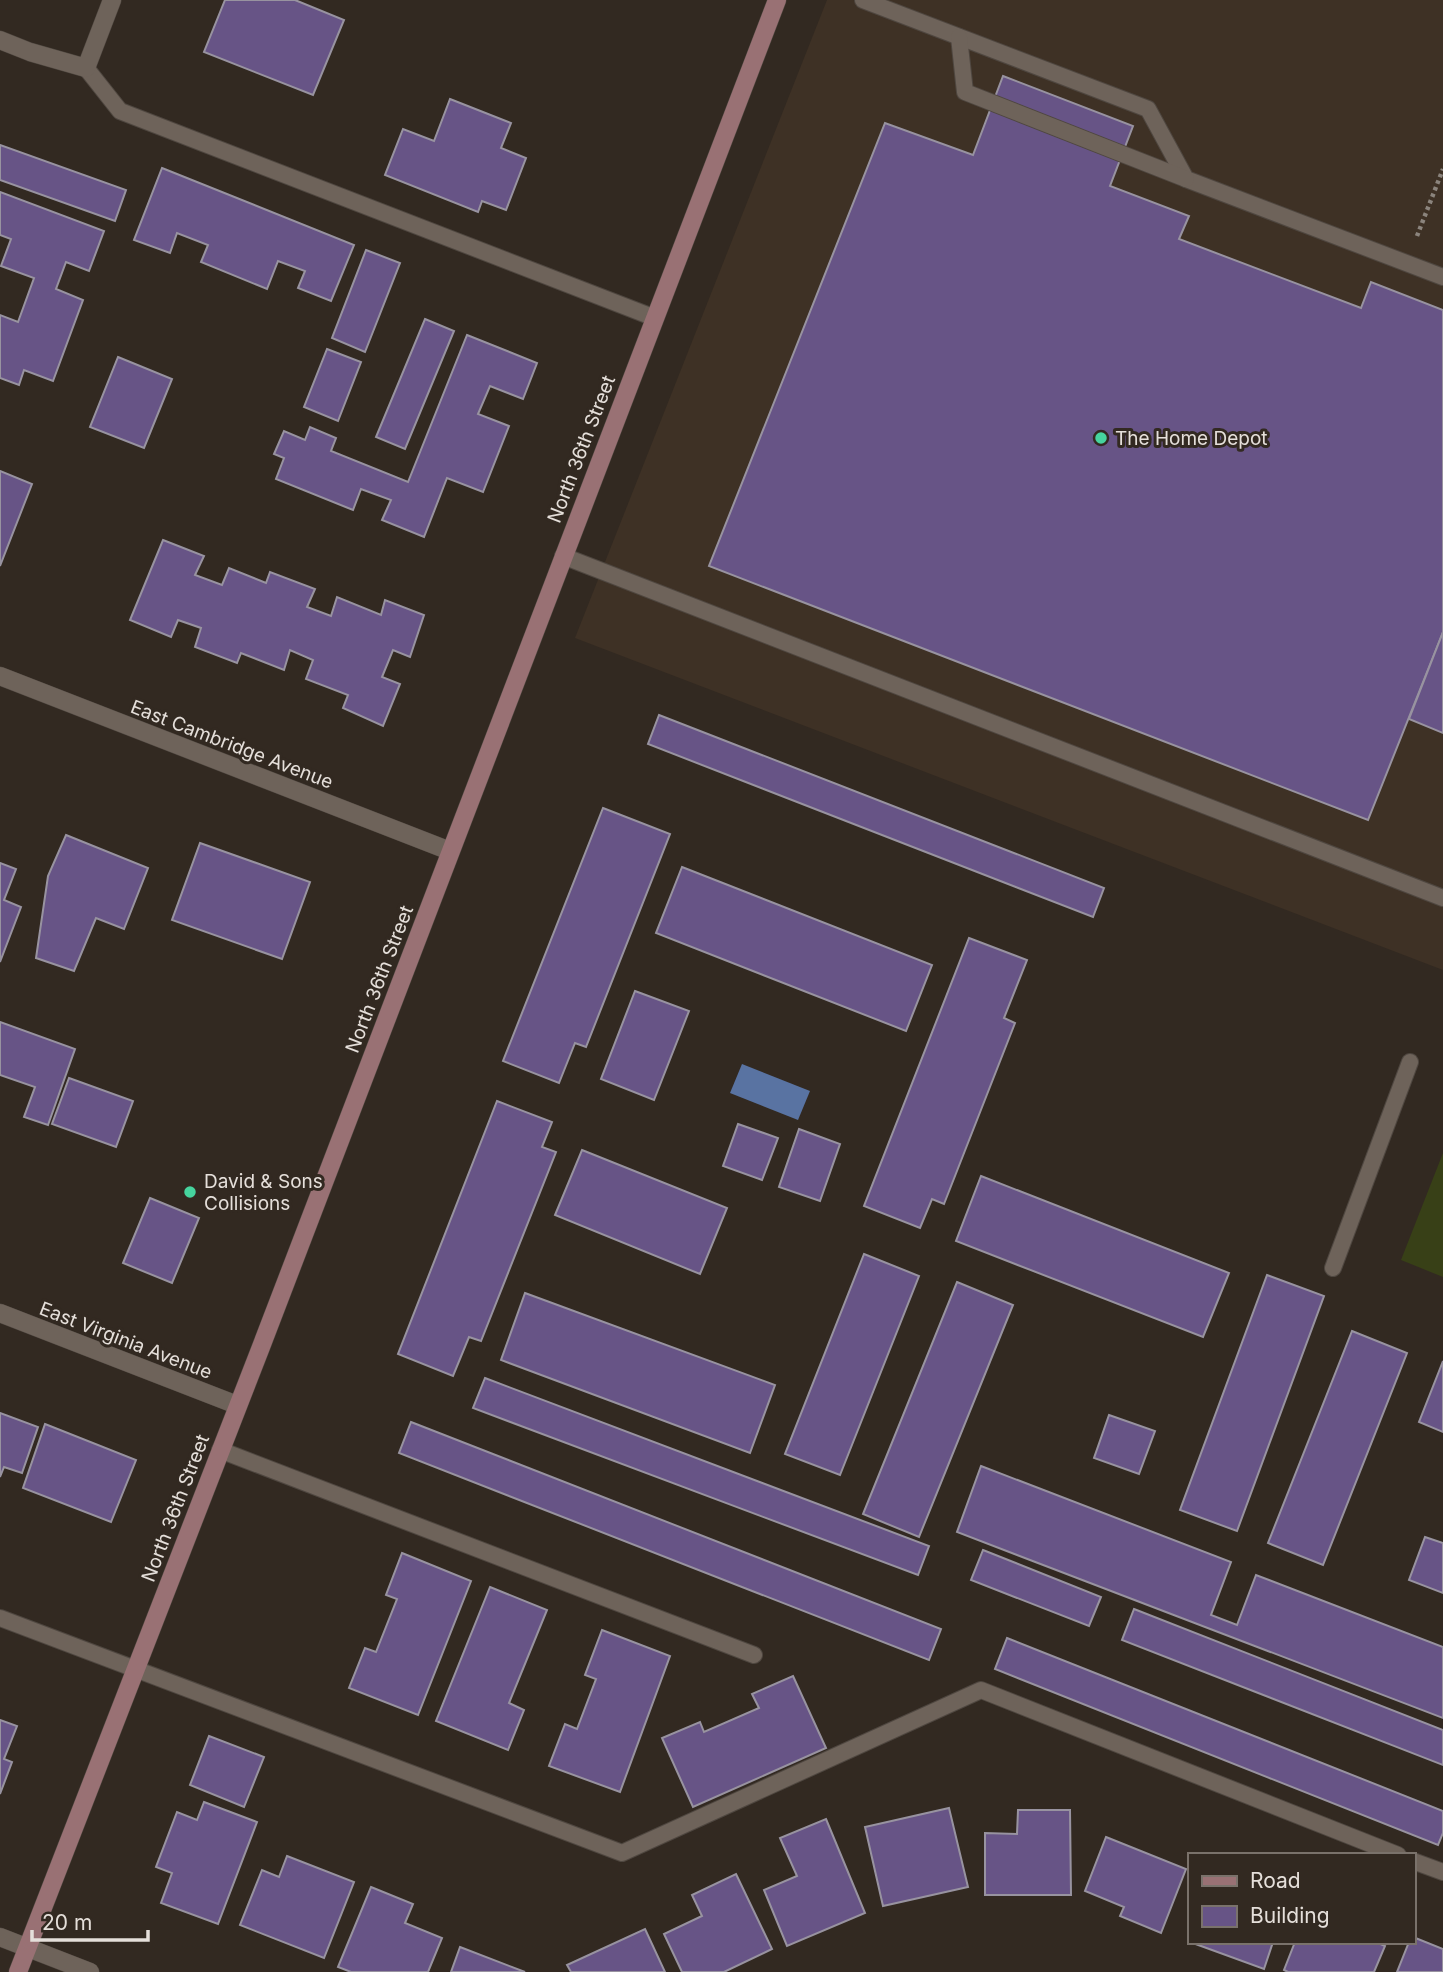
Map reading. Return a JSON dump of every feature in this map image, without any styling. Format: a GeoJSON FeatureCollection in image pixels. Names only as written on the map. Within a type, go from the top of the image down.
{"type":"FeatureCollection","features":[{"type":"Feature","properties":{"kind":"main road","name":"North 36th Street"},"geometry":{"type":"LineString","coordinates":[[18,1972],[266,1334],[777,0]]}},
{"type":"Feature","properties":{"kind":"street"},"geometry":{"type":"LineString","coordinates":[[0,40],[30,52],[86,68],[112,0]]}},
{"type":"Feature","properties":{"kind":"street","name":"East Cambridge Avenue"},"geometry":{"type":"LineString","coordinates":[[0,676],[450,851]]}},
{"type":"Feature","properties":{"kind":"street","name":"East Virginia Avenue"},"geometry":{"type":"LineString","coordinates":[[0,1313],[237,1405]]}},
{"type":"Feature","properties":{"kind":"street"},"geometry":{"type":"LineString","coordinates":[[0,1937],[90,1972]]}},
{"type":"Feature","properties":{"kind":"lane"},"geometry":{"type":"LineString","coordinates":[[863,0],[1149,109],[1186,179]]}},
{"type":"Feature","properties":{"kind":"lane"},"geometry":{"type":"LineString","coordinates":[[959,37],[965,93],[1443,277]]}},
{"type":"Feature","properties":{"kind":"lane"},"geometry":{"type":"LineString","coordinates":[[86,68],[120,111],[654,317]]}},
{"type":"Feature","properties":{"kind":"lane"},"geometry":{"type":"LineString","coordinates":[[563,556],[1443,898]]}},
{"type":"Feature","properties":{"kind":"lane"},"geometry":{"type":"LineString","coordinates":[[1334,1268],[1410,1062]]}},
{"type":"Feature","properties":{"kind":"lane"},"geometry":{"type":"LineString","coordinates":[[220,1450],[754,1655]]}},
{"type":"Feature","properties":{"kind":"lane"},"geometry":{"type":"LineString","coordinates":[[0,1618],[622,1853],[981,1690],[1393,1853]]}},
{"type":"Feature","properties":{"kind":"lane"},"geometry":{"type":"LineString","coordinates":[[1415,1862],[1443,1872]]}},
{"type":"Feature","properties":{"kind":"path"},"geometry":{"type":"LineString","coordinates":[[1406,263],[1443,169]]}},
{"type":"Feature","properties":{"kind":"shaded area"},"geometry":{"type":"Polygon","coordinates":[[[827,0],[1443,0],[1443,970],[575,638],[827,0]]]}},
{"type":"Feature","properties":{"kind":"green space"},"geometry":{"type":"Polygon","coordinates":[[[1443,1153],[1443,1277],[1401,1260],[1443,1153]]]}},
{"type":"Feature","properties":{"kind":"water"},"geometry":{"type":"Polygon","coordinates":[[[742,1064],[810,1091],[798,1120],[730,1093],[742,1064]]]}},
{"type":"Feature","properties":{"kind":"building"},"geometry":{"type":"Polygon","coordinates":[[[225,0],[295,0],[344,20],[313,95],[204,52],[225,0]]]}},
{"type":"Feature","properties":{"kind":"building","name":"The Home Depot"},"geometry":{"type":"Polygon","coordinates":[[[1003,76],[1133,126],[1110,186],[1189,216],[1179,239],[1361,308],[1371,282],[1443,310],[1443,632],[1368,820],[709,566],[885,123],[973,155],[1003,76]]]}},
{"type":"Feature","properties":{"kind":"building"},"geometry":{"type":"Polygon","coordinates":[[[450,99],[511,123],[501,148],[526,158],[506,210],[482,201],[478,212],[385,175],[403,129],[434,141],[450,99]]]}},
{"type":"Feature","properties":{"kind":"building"},"geometry":{"type":"Polygon","coordinates":[[[0,145],[126,190],[115,221],[0,180],[0,145]]]}},
{"type":"Feature","properties":{"kind":"building"},"geometry":{"type":"Polygon","coordinates":[[[162,168],[354,245],[331,301],[298,288],[305,271],[278,261],[267,289],[201,262],[208,245],[177,233],[170,253],[134,240],[162,168]]]}},
{"type":"Feature","properties":{"kind":"building"},"geometry":{"type":"Polygon","coordinates":[[[0,192],[104,231],[89,271],[66,262],[56,289],[83,300],[53,381],[24,370],[19,385],[0,378],[0,315],[18,322],[34,278],[1,266],[11,239],[0,235],[0,192]]]}},
{"type":"Feature","properties":{"kind":"building"},"geometry":{"type":"Polygon","coordinates":[[[366,250],[400,263],[365,352],[332,338],[366,250]]]}},
{"type":"Feature","properties":{"kind":"building"},"geometry":{"type":"Polygon","coordinates":[[[425,319],[454,331],[405,449],[376,437],[425,319]]]}},
{"type":"Feature","properties":{"kind":"building"},"geometry":{"type":"Polygon","coordinates":[[[467,335],[537,363],[523,399],[490,386],[478,414],[509,426],[483,492],[447,478],[424,537],[382,520],[391,500],[361,489],[353,510],[276,479],[284,458],[274,454],[284,431],[305,440],[310,427],[336,438],[331,451],[408,482],[467,335]]]}},
{"type":"Feature","properties":{"kind":"building"},"geometry":{"type":"Polygon","coordinates":[[[327,349],[361,362],[338,421],[304,407],[327,349]]]}},
{"type":"Feature","properties":{"kind":"building"},"geometry":{"type":"Polygon","coordinates":[[[118,357],[172,379],[144,448],[90,427],[118,357]]]}},
{"type":"Feature","properties":{"kind":"building"},"geometry":{"type":"Polygon","coordinates":[[[0,471],[32,484],[0,566],[0,471]]]}},
{"type":"Feature","properties":{"kind":"building"},"geometry":{"type":"Polygon","coordinates":[[[163,540],[204,556],[195,575],[222,585],[229,568],[266,583],[270,572],[315,589],[307,607],[331,616],[337,597],[381,615],[385,600],[424,615],[410,657],[393,650],[382,677],[400,684],[383,726],[343,708],[348,695],[306,679],[313,660],[290,650],[284,670],[241,653],[237,663],[195,647],[201,628],[178,620],[171,637],[130,620],[163,540]]]}},
{"type":"Feature","properties":{"kind":"building"},"geometry":{"type":"Polygon","coordinates":[[[1443,632],[1443,733],[1409,719],[1443,632]]]}},
{"type":"Feature","properties":{"kind":"building"},"geometry":{"type":"Polygon","coordinates":[[[659,715],[1104,888],[1093,917],[648,744],[659,715]]]}},
{"type":"Feature","properties":{"kind":"building"},"geometry":{"type":"Polygon","coordinates":[[[603,808],[670,834],[586,1047],[575,1043],[559,1083],[503,1061],[603,808]]]}},
{"type":"Feature","properties":{"kind":"building"},"geometry":{"type":"Polygon","coordinates":[[[66,835],[148,868],[124,929],[96,918],[74,971],[36,958],[48,876],[66,835]]]}},
{"type":"Feature","properties":{"kind":"building"},"geometry":{"type":"Polygon","coordinates":[[[200,843],[310,882],[282,959],[172,920],[200,843]]]}},
{"type":"Feature","properties":{"kind":"building"},"geometry":{"type":"Polygon","coordinates":[[[0,863],[16,869],[4,900],[21,907],[0,962],[0,863]]]}},
{"type":"Feature","properties":{"kind":"building"},"geometry":{"type":"Polygon","coordinates":[[[682,867],[932,965],[906,1031],[656,933],[682,867]]]}},
{"type":"Feature","properties":{"kind":"building"},"geometry":{"type":"Polygon","coordinates":[[[969,938],[1027,960],[1004,1018],[1015,1023],[944,1204],[932,1199],[920,1228],[864,1206],[969,938]]]}},
{"type":"Feature","properties":{"kind":"building"},"geometry":{"type":"Polygon","coordinates":[[[635,991],[689,1011],[654,1100],[601,1079],[635,991]]]}},
{"type":"Feature","properties":{"kind":"building"},"geometry":{"type":"Polygon","coordinates":[[[0,1022],[75,1049],[48,1125],[24,1117],[35,1087],[0,1075],[0,1022]]]}},
{"type":"Feature","properties":{"kind":"building"},"geometry":{"type":"Polygon","coordinates":[[[69,1078],[133,1101],[116,1147],[52,1124],[69,1078]]]}},
{"type":"Feature","properties":{"kind":"building"},"geometry":{"type":"Polygon","coordinates":[[[497,1101],[552,1122],[542,1147],[556,1152],[481,1341],[469,1337],[453,1376],[398,1354],[497,1101]]]}},
{"type":"Feature","properties":{"kind":"building"},"geometry":{"type":"Polygon","coordinates":[[[738,1124],[778,1138],[762,1180],[723,1166],[738,1124]]]}},
{"type":"Feature","properties":{"kind":"building"},"geometry":{"type":"Polygon","coordinates":[[[799,1129],[840,1144],[820,1201],[779,1187],[799,1129]]]}},
{"type":"Feature","properties":{"kind":"building"},"geometry":{"type":"Polygon","coordinates":[[[582,1150],[727,1208],[700,1274],[555,1215],[582,1150]]]}},
{"type":"Feature","properties":{"kind":"building"},"geometry":{"type":"Polygon","coordinates":[[[981,1176],[1229,1273],[1203,1337],[956,1241],[981,1176]]]}},
{"type":"Feature","properties":{"kind":"building"},"geometry":{"type":"Polygon","coordinates":[[[150,1198],[199,1218],[172,1283],[123,1263],[150,1198]]]}},
{"type":"Feature","properties":{"kind":"building"},"geometry":{"type":"Polygon","coordinates":[[[864,1254],[919,1276],[840,1475],[785,1454],[864,1254]]]}},
{"type":"Feature","properties":{"kind":"building"},"geometry":{"type":"Polygon","coordinates":[[[1267,1275],[1324,1296],[1237,1531],[1180,1510],[1267,1275]]]}},
{"type":"Feature","properties":{"kind":"building"},"geometry":{"type":"Polygon","coordinates":[[[957,1282],[1013,1305],[919,1537],[863,1514],[957,1282]]]}},
{"type":"Feature","properties":{"kind":"building"},"geometry":{"type":"Polygon","coordinates":[[[525,1293],[775,1385],[750,1453],[501,1360],[525,1293]]]}},
{"type":"Feature","properties":{"kind":"building"},"geometry":{"type":"Polygon","coordinates":[[[1352,1331],[1407,1353],[1323,1565],[1268,1543],[1352,1331]]]}},
{"type":"Feature","properties":{"kind":"building"},"geometry":{"type":"Polygon","coordinates":[[[1443,1361],[1443,1432],[1419,1422],[1443,1361]]]}},
{"type":"Feature","properties":{"kind":"building"},"geometry":{"type":"Polygon","coordinates":[[[485,1378],[929,1546],[918,1575],[473,1408],[485,1378]]]}},
{"type":"Feature","properties":{"kind":"building"},"geometry":{"type":"Polygon","coordinates":[[[0,1413],[38,1427],[22,1473],[4,1467],[0,1477],[0,1413]]]}},
{"type":"Feature","properties":{"kind":"building"},"geometry":{"type":"Polygon","coordinates":[[[1109,1415],[1155,1431],[1139,1474],[1094,1458],[1109,1415]]]}},
{"type":"Feature","properties":{"kind":"building"},"geometry":{"type":"Polygon","coordinates":[[[411,1422],[941,1629],[929,1660],[399,1453],[411,1422]]]}},
{"type":"Feature","properties":{"kind":"building"},"geometry":{"type":"Polygon","coordinates":[[[45,1424],[136,1460],[111,1522],[23,1488],[45,1424]]]}},
{"type":"Feature","properties":{"kind":"building"},"geometry":{"type":"Polygon","coordinates":[[[981,1466],[1231,1562],[1211,1615],[1237,1625],[1256,1575],[1443,1647],[1443,1718],[957,1532],[981,1466]]]}},
{"type":"Feature","properties":{"kind":"building"},"geometry":{"type":"Polygon","coordinates":[[[1425,1537],[1443,1543],[1443,1593],[1409,1580],[1425,1537]]]}},
{"type":"Feature","properties":{"kind":"building"},"geometry":{"type":"Polygon","coordinates":[[[983,1550],[1101,1597],[1089,1626],[971,1580],[983,1550]]]}},
{"type":"Feature","properties":{"kind":"building"},"geometry":{"type":"Polygon","coordinates":[[[402,1553],[471,1581],[418,1715],[349,1688],[365,1648],[376,1652],[397,1599],[386,1595],[402,1553]]]}},
{"type":"Feature","properties":{"kind":"building"},"geometry":{"type":"Polygon","coordinates":[[[490,1587],[547,1610],[509,1703],[524,1710],[508,1750],[436,1721],[490,1587]]]}},
{"type":"Feature","properties":{"kind":"building"},"geometry":{"type":"Polygon","coordinates":[[[1134,1609],[1443,1730],[1443,1765],[1122,1640],[1134,1609]]]}},
{"type":"Feature","properties":{"kind":"building"},"geometry":{"type":"Polygon","coordinates":[[[602,1630],[670,1656],[620,1792],[549,1766],[565,1724],[577,1729],[596,1679],[585,1675],[602,1630]]]}},
{"type":"Feature","properties":{"kind":"building"},"geometry":{"type":"Polygon","coordinates":[[[1007,1638],[1443,1811],[1443,1833],[1438,1845],[995,1669],[1007,1638]]]}},
{"type":"Feature","properties":{"kind":"building"},"geometry":{"type":"Polygon","coordinates":[[[793,1676],[826,1748],[693,1807],[662,1738],[700,1722],[704,1732],[759,1708],[752,1694],[793,1676]]]}},
{"type":"Feature","properties":{"kind":"building"},"geometry":{"type":"Polygon","coordinates":[[[0,1720],[17,1726],[4,1759],[12,1762],[0,1794],[0,1720]]]}},
{"type":"Feature","properties":{"kind":"building"},"geometry":{"type":"Polygon","coordinates":[[[209,1736],[264,1757],[244,1807],[190,1785],[209,1736]]]}},
{"type":"Feature","properties":{"kind":"building"},"geometry":{"type":"Polygon","coordinates":[[[204,1802],[257,1822],[218,1924],[161,1903],[172,1873],[156,1867],[177,1812],[197,1820],[204,1802]]]}},
{"type":"Feature","properties":{"kind":"building"},"geometry":{"type":"Polygon","coordinates":[[[949,1808],[968,1887],[883,1906],[865,1827],[949,1808]]]}},
{"type":"Feature","properties":{"kind":"building"},"geometry":{"type":"Polygon","coordinates":[[[1018,1810],[1070,1810],[1071,1895],[985,1895],[985,1833],[1017,1834],[1018,1810]]]}},
{"type":"Feature","properties":{"kind":"building"},"geometry":{"type":"Polygon","coordinates":[[[826,1819],[865,1913],[787,1946],[764,1890],[797,1876],[780,1838],[826,1819]]]}},
{"type":"Feature","properties":{"kind":"building"},"geometry":{"type":"Polygon","coordinates":[[[1106,1837],[1186,1869],[1161,1933],[1120,1916],[1124,1907],[1085,1891],[1106,1837]]]}},
{"type":"Feature","properties":{"kind":"building"},"geometry":{"type":"Polygon","coordinates":[[[287,1856],[354,1882],[324,1958],[240,1925],[262,1870],[279,1877],[287,1856]]]}},
{"type":"Feature","properties":{"kind":"building"},"geometry":{"type":"Polygon","coordinates":[[[736,1874],[772,1949],[724,1972],[682,1972],[664,1934],[702,1916],[692,1895],[736,1874]]]}},
{"type":"Feature","properties":{"kind":"building"},"geometry":{"type":"Polygon","coordinates":[[[371,1887],[413,1904],[405,1923],[442,1938],[428,1972],[351,1972],[338,1967],[371,1887]]]}},
{"type":"Feature","properties":{"kind":"building"},"geometry":{"type":"Polygon","coordinates":[[[645,1929],[665,1972],[571,1972],[567,1965],[645,1929]]]}},
{"type":"Feature","properties":{"kind":"building"},"geometry":{"type":"Polygon","coordinates":[[[1415,1938],[1443,1949],[1443,1972],[1397,1972],[1408,1944],[1415,1944],[1415,1938]]]}},
{"type":"Feature","properties":{"kind":"building"},"geometry":{"type":"Polygon","coordinates":[[[1195,1944],[1272,1944],[1264,1969],[1195,1944]]]}},
{"type":"Feature","properties":{"kind":"building"},"geometry":{"type":"Polygon","coordinates":[[[1294,1944],[1385,1946],[1374,1972],[1284,1970],[1294,1944]]]}},
{"type":"Feature","properties":{"kind":"building"},"geometry":{"type":"Polygon","coordinates":[[[460,1947],[525,1972],[451,1972],[460,1947]]]}},
{"type":"Feature","properties":{"kind":"place","name":"The Home Depot"},"geometry":{"type":"Point","coordinates":[1101,438]}},
{"type":"Feature","properties":{"kind":"place","name":"David & Sons Collisions"},"geometry":{"type":"Point","coordinates":[190,1192]}}]}
